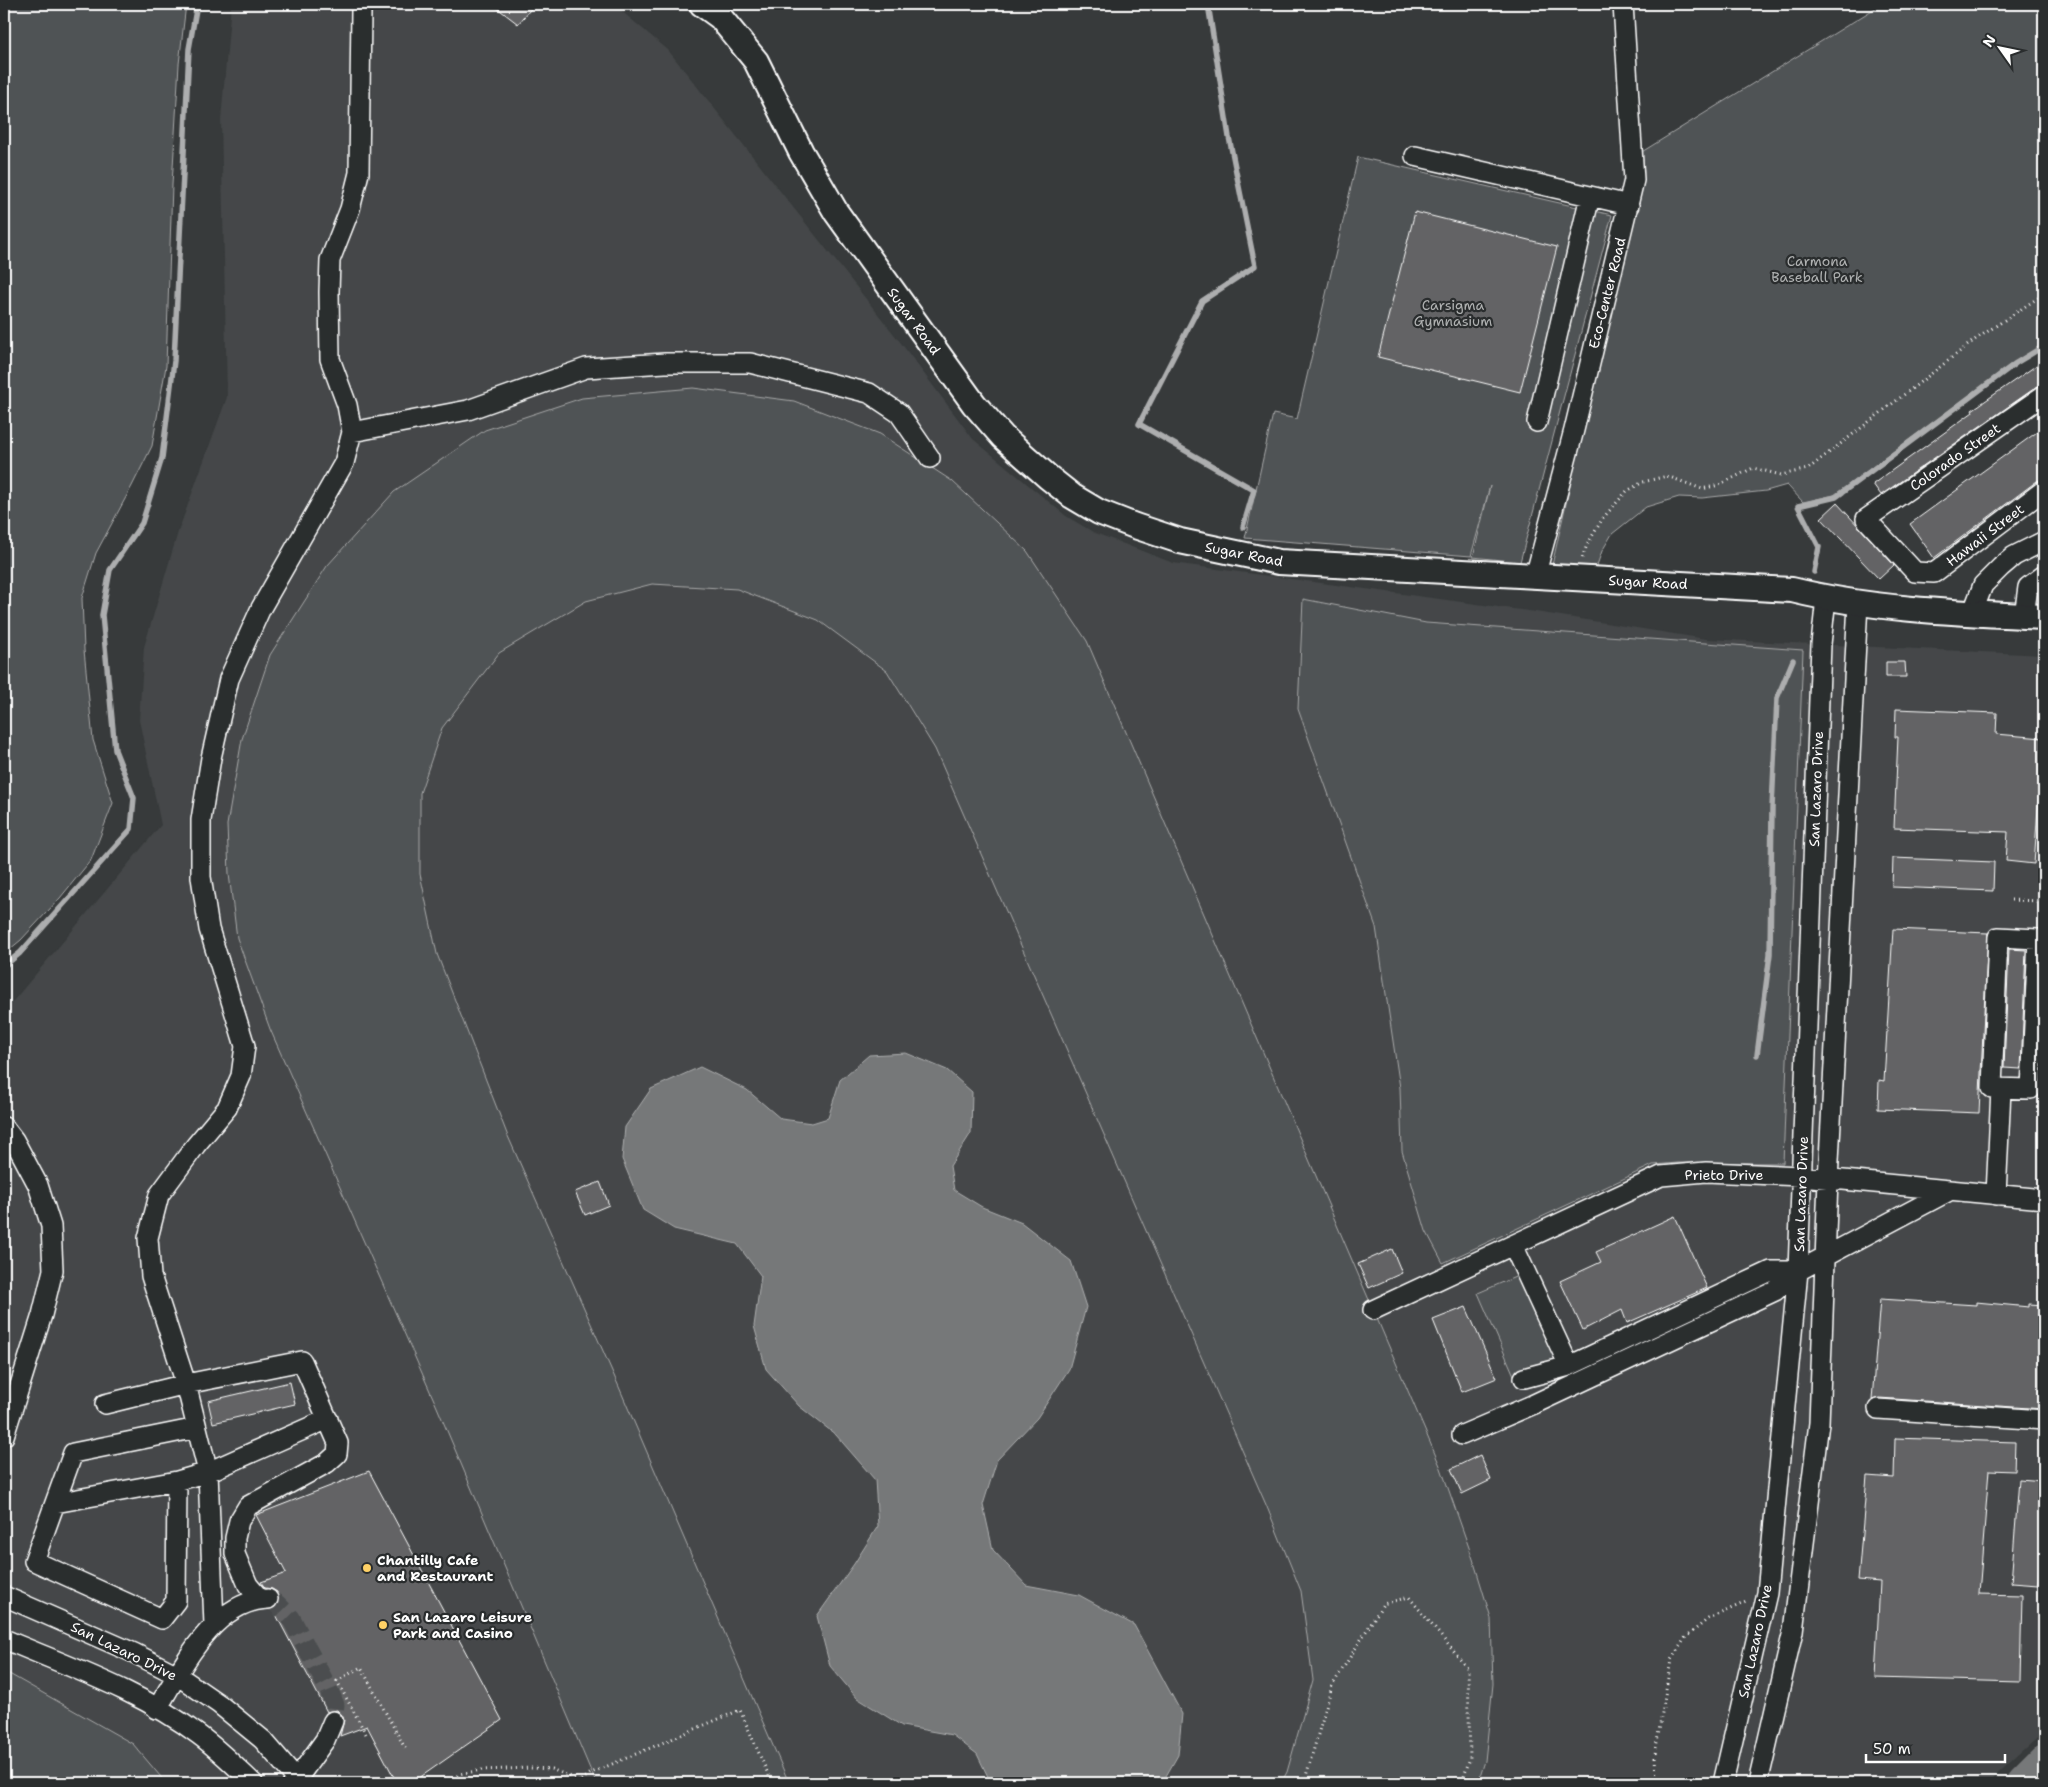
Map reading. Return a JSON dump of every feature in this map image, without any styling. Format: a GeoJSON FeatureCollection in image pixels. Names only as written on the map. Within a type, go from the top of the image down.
{"type":"FeatureCollection","features":[{"type":"Feature","properties":{"kind":"main road","name":"Sugar Road"},"geometry":{"type":"LineString","coordinates":[[702,4],[720,18],[756,61],[801,152],[836,212],[974,404],[1003,438],[1072,496],[1108,515],[1171,538],[1279,562],[1792,590],[1858,603],[1972,614],[2034,617]]}},
{"type":"Feature","properties":{"kind":"street"},"geometry":{"type":"LineString","coordinates":[[214,1625],[208,1472],[186,1384],[151,1276],[148,1238],[159,1195],[196,1145],[227,1108],[241,1076],[245,1046],[209,929],[201,877],[201,820],[211,758],[228,678],[262,608],[344,463],[352,432],[347,405],[330,359],[329,292],[330,260],[350,209],[359,172],[361,11],[363,4]]}},
{"type":"Feature","properties":{"kind":"street","name":"Eco-Center Road"},"geometry":{"type":"LineString","coordinates":[[1536,577],[1574,430],[1634,180],[1623,4]]}},
{"type":"Feature","properties":{"kind":"street"},"geometry":{"type":"LineString","coordinates":[[1415,156],[1628,205]]}},
{"type":"Feature","properties":{"kind":"street"},"geometry":{"type":"LineString","coordinates":[[1537,422],[1590,196]]}},
{"type":"Feature","properties":{"kind":"street"},"geometry":{"type":"LineString","coordinates":[[352,432],[468,410],[586,368],[665,363],[750,363],[869,393],[899,413],[930,458]]}},
{"type":"Feature","properties":{"kind":"street","name":"Colorado Street"},"geometry":{"type":"LineString","coordinates":[[1924,573],[1915,572],[1866,519],[2044,395]]}},
{"type":"Feature","properties":{"kind":"street","name":"Hawaii Street"},"geometry":{"type":"LineString","coordinates":[[1924,573],[1934,574],[2044,490]]}},
{"type":"Feature","properties":{"kind":"street"},"geometry":{"type":"LineString","coordinates":[[1972,614],[1983,585],[2000,567],[2014,556],[2042,548]]}},
{"type":"Feature","properties":{"kind":"street"},"geometry":{"type":"LineString","coordinates":[[2034,617],[2028,587],[2044,574]]}},
{"type":"Feature","properties":{"kind":"street","name":"San Lazaro Drive"},"geometry":{"type":"LineString","coordinates":[[1723,1783],[1767,1593],[1798,1271],[1820,644],[1826,598]]}},
{"type":"Feature","properties":{"kind":"street","name":"San Lazaro Drive"},"geometry":{"type":"LineString","coordinates":[[1758,1783],[1793,1631],[1819,1423],[1828,1180],[1858,603]]}},
{"type":"Feature","properties":{"kind":"street"},"geometry":{"type":"LineString","coordinates":[[1998,937],[2038,939],[2031,1089],[2001,1088],[1992,1088],[1998,937]]}},
{"type":"Feature","properties":{"kind":"street"},"geometry":{"type":"LineString","coordinates":[[1996,1195],[2001,1088]]}},
{"type":"Feature","properties":{"kind":"street"},"geometry":{"type":"LineString","coordinates":[[4,1127],[14,1140],[38,1185],[51,1226],[53,1270],[42,1315],[4,1436]]}},
{"type":"Feature","properties":{"kind":"street","name":"Prieto Drive"},"geometry":{"type":"LineString","coordinates":[[1373,1310],[1661,1176],[1706,1172],[1801,1176],[2044,1199]]}},
{"type":"Feature","properties":{"kind":"street"},"geometry":{"type":"LineString","coordinates":[[1462,1435],[1532,1406],[1775,1291],[1798,1271],[1949,1191]]}},
{"type":"Feature","properties":{"kind":"street"},"geometry":{"type":"LineString","coordinates":[[1513,1245],[1569,1366]]}},
{"type":"Feature","properties":{"kind":"street"},"geometry":{"type":"LineString","coordinates":[[1524,1378],[1569,1366],[1771,1271],[1798,1271]]}},
{"type":"Feature","properties":{"kind":"street"},"geometry":{"type":"LineString","coordinates":[[106,1404],[186,1384],[302,1361],[338,1443],[337,1454],[327,1463],[248,1506],[239,1521],[235,1538],[235,1554],[248,1585],[264,1599],[236,1609],[214,1625],[194,1647],[157,1709]]}},
{"type":"Feature","properties":{"kind":"street"},"geometry":{"type":"LineString","coordinates":[[1878,1409],[2044,1420]]}},
{"type":"Feature","properties":{"kind":"street"},"geometry":{"type":"LineString","coordinates":[[55,1503],[177,1481],[208,1472],[328,1419]]}},
{"type":"Feature","properties":{"kind":"street"},"geometry":{"type":"LineString","coordinates":[[177,1481],[176,1601],[162,1619],[34,1561],[73,1453],[197,1428]]}},
{"type":"Feature","properties":{"kind":"street","name":"San Lazaro Drive"},"geometry":{"type":"LineString","coordinates":[[4,1596],[134,1653],[178,1676],[219,1704],[263,1740],[297,1782]]}},
{"type":"Feature","properties":{"kind":"street"},"geometry":{"type":"LineString","coordinates":[[4,1639],[114,1686],[157,1709],[198,1734],[253,1783]]}},
{"type":"Feature","properties":{"kind":"street"},"geometry":{"type":"LineString","coordinates":[[297,1782],[325,1740],[332,1721]]}},
{"type":"Feature","properties":{"kind":"path"},"geometry":{"type":"LineString","coordinates":[[1575,578],[1587,546],[1603,518],[1627,491],[1643,482],[1667,476],[1702,489],[1719,485],[1753,468],[1781,474],[1808,469],[1976,339],[2044,294]]}},
{"type":"Feature","properties":{"kind":"path"},"geometry":{"type":"LineString","coordinates":[[2011,900],[2044,901]]}},
{"type":"Feature","properties":{"kind":"path"},"geometry":{"type":"LineString","coordinates":[[1656,1783],[1655,1754],[1672,1660],[1686,1637],[1708,1619],[1767,1593]]}},
{"type":"Feature","properties":{"kind":"path"},"geometry":{"type":"LineString","coordinates":[[1304,1783],[1332,1686],[1383,1604],[1409,1597],[1468,1669],[1470,1758],[1462,1783]]}},
{"type":"Feature","properties":{"kind":"path"},"geometry":{"type":"LineString","coordinates":[[366,1734],[336,1681],[361,1667],[406,1750]]}},
{"type":"Feature","properties":{"kind":"path"},"geometry":{"type":"LineString","coordinates":[[450,1783],[459,1774],[482,1770],[530,1768],[551,1769],[578,1782],[591,1773],[740,1710],[772,1783]]}},
{"type":"Feature","properties":{"kind":"shaded area"},"geometry":{"type":"Polygon","coordinates":[[[231,4],[613,4],[668,50],[901,343],[973,439],[1066,516],[1093,532],[1173,563],[1536,612],[1706,639],[2044,655],[2044,1732],[1994,1777],[1991,1783],[4,1783],[4,1012],[161,825],[139,720],[144,647],[178,532],[227,397],[221,120],[231,4]]]}},
{"type":"Feature","properties":{"kind":"shaded area"},"geometry":{"type":"Polygon","coordinates":[[[906,1053],[947,1070],[972,1092],[971,1133],[950,1166],[954,1190],[982,1207],[1022,1223],[1071,1261],[1086,1307],[1069,1369],[1037,1418],[997,1460],[983,1505],[993,1550],[1026,1585],[1079,1595],[1134,1625],[1182,1714],[1178,1755],[1162,1783],[991,1783],[977,1754],[952,1735],[902,1726],[857,1698],[830,1666],[817,1616],[878,1526],[875,1480],[836,1435],[799,1406],[766,1369],[754,1326],[761,1276],[737,1244],[674,1229],[643,1210],[622,1159],[625,1127],[651,1089],[700,1067],[747,1090],[781,1119],[812,1123],[828,1118],[840,1080],[869,1055],[906,1053]]]}},
{"type":"Feature","properties":{"kind":"green space"},"geometry":{"type":"Polygon","coordinates":[[[4,4],[186,4],[179,64],[172,185],[166,366],[152,446],[96,553],[82,598],[84,650],[93,740],[113,803],[91,860],[60,898],[21,940],[4,954],[4,4]]]}},
{"type":"Feature","properties":{"kind":"green space","name":"Carmona Baseball Park"},"geometry":{"type":"Polygon","coordinates":[[[1882,4],[2044,4],[2044,344],[2018,360],[1834,495],[1803,502],[1787,485],[1766,491],[1702,498],[1679,497],[1646,507],[1612,534],[1602,551],[1596,568],[1552,565],[1639,185],[1640,153],[1882,4]]]}},
{"type":"Feature","properties":{"kind":"green space","name":"Carsigma Gymnasium"},"geometry":{"type":"Polygon","coordinates":[[[1358,157],[1612,215],[1520,562],[1473,557],[1490,486],[1471,556],[1245,538],[1273,414],[1297,419],[1358,157]]]}},
{"type":"Feature","properties":{"kind":"green space"},"geometry":{"type":"Polygon","coordinates":[[[693,388],[794,401],[880,434],[952,481],[1027,551],[1087,641],[1441,1468],[1473,1559],[1491,1618],[1493,1684],[1485,1761],[1478,1783],[1281,1783],[1287,1772],[1313,1680],[1301,1591],[1267,1507],[935,749],[887,671],[818,620],[737,589],[652,584],[586,601],[499,653],[442,728],[420,793],[420,874],[437,954],[507,1134],[619,1387],[789,1783],[596,1783],[437,1407],[270,1029],[237,938],[229,874],[227,825],[242,739],[270,655],[327,566],[394,492],[485,430],[582,398],[693,388]]]}},
{"type":"Feature","properties":{"kind":"green space"},"geometry":{"type":"Polygon","coordinates":[[[1303,599],[1426,623],[1803,650],[1783,1163],[1678,1163],[1653,1165],[1443,1263],[1426,1231],[1402,1151],[1400,1088],[1376,927],[1298,709],[1303,599]]]}},
{"type":"Feature","properties":{"kind":"green space"},"geometry":{"type":"Polygon","coordinates":[[[1520,1275],[1558,1362],[1516,1380],[1478,1293],[1520,1275]]]}},
{"type":"Feature","properties":{"kind":"green space"},"geometry":{"type":"Polygon","coordinates":[[[4,1671],[133,1744],[166,1783],[4,1783],[4,1671]]]}},
{"type":"Feature","properties":{"kind":"building"},"geometry":{"type":"Polygon","coordinates":[[[492,4],[535,4],[518,24],[492,4]]]}},
{"type":"Feature","properties":{"kind":"building"},"geometry":{"type":"Polygon","coordinates":[[[1415,212],[1557,247],[1520,392],[1378,357],[1415,212]]]}},
{"type":"Feature","properties":{"kind":"building"},"geometry":{"type":"Polygon","coordinates":[[[2044,360],[2044,383],[1881,495],[1873,484],[1973,412],[1972,410],[2044,360]]]}},
{"type":"Feature","properties":{"kind":"building"},"geometry":{"type":"Polygon","coordinates":[[[2044,427],[2044,478],[2037,481],[1934,558],[1910,524],[2044,427]]]}},
{"type":"Feature","properties":{"kind":"building"},"geometry":{"type":"Polygon","coordinates":[[[1837,503],[1894,565],[1879,579],[1821,518],[1837,503]]]}},
{"type":"Feature","properties":{"kind":"building"},"geometry":{"type":"Polygon","coordinates":[[[1886,662],[1905,662],[1906,677],[1886,677],[1886,662]]]}},
{"type":"Feature","properties":{"kind":"building"},"geometry":{"type":"Polygon","coordinates":[[[1896,709],[1997,713],[1996,734],[2043,738],[2034,864],[2006,861],[2008,832],[1894,828],[1898,737],[1895,737],[1896,709]]]}},
{"type":"Feature","properties":{"kind":"building"},"geometry":{"type":"Polygon","coordinates":[[[1893,858],[1994,862],[1993,891],[1892,887],[1893,858]]]}},
{"type":"Feature","properties":{"kind":"building"},"geometry":{"type":"Polygon","coordinates":[[[1893,929],[1988,933],[1979,1113],[1878,1109],[1879,1080],[1884,1081],[1893,929]]]}},
{"type":"Feature","properties":{"kind":"building"},"geometry":{"type":"Polygon","coordinates":[[[2009,949],[2026,950],[2021,1069],[2004,1068],[2009,949]]]}},
{"type":"Feature","properties":{"kind":"building"},"geometry":{"type":"Polygon","coordinates":[[[600,1182],[609,1205],[585,1215],[575,1192],[600,1182]]]}},
{"type":"Feature","properties":{"kind":"building"},"geometry":{"type":"Polygon","coordinates":[[[1675,1216],[1707,1288],[1627,1323],[1622,1310],[1583,1330],[1560,1281],[1601,1262],[1596,1252],[1675,1216]]]}},
{"type":"Feature","properties":{"kind":"building"},"geometry":{"type":"Polygon","coordinates":[[[1392,1249],[1402,1273],[1369,1288],[1358,1264],[1392,1249]]]}},
{"type":"Feature","properties":{"kind":"building"},"geometry":{"type":"Polygon","coordinates":[[[1880,1299],[1976,1305],[1976,1302],[2029,1307],[2029,1304],[2044,1305],[2044,1409],[1879,1398],[1872,1400],[1880,1299]]]}},
{"type":"Feature","properties":{"kind":"building"},"geometry":{"type":"Polygon","coordinates":[[[1466,1307],[1497,1378],[1462,1392],[1433,1320],[1466,1307]]]}},
{"type":"Feature","properties":{"kind":"building"},"geometry":{"type":"Polygon","coordinates":[[[290,1382],[295,1404],[213,1423],[208,1401],[290,1382]]]}},
{"type":"Feature","properties":{"kind":"building"},"geometry":{"type":"Polygon","coordinates":[[[1895,1438],[2015,1442],[2014,1471],[1989,1470],[1979,1594],[2022,1595],[2020,1682],[1875,1678],[1880,1582],[1858,1580],[1867,1476],[1894,1478],[1895,1438]]]}},
{"type":"Feature","properties":{"kind":"building"},"geometry":{"type":"Polygon","coordinates":[[[1480,1455],[1491,1480],[1462,1494],[1451,1469],[1480,1455]]]}},
{"type":"Feature","properties":{"kind":"building","name":"San Lazaro Leisure Park and Casino"},"geometry":{"type":"Polygon","coordinates":[[[369,1471],[502,1720],[412,1783],[397,1783],[367,1726],[340,1736],[344,1720],[342,1715],[337,1710],[327,1712],[273,1609],[279,1602],[277,1592],[265,1588],[261,1582],[286,1573],[256,1515],[369,1471]]]}},
{"type":"Feature","properties":{"kind":"building"},"geometry":{"type":"Polygon","coordinates":[[[2019,1479],[2044,1481],[2044,1510],[2038,1585],[2011,1583],[2019,1479]]]}},
{"type":"Feature","properties":{"kind":"waterway"},"geometry":{"type":"LineString","coordinates":[[4,966],[20,953],[131,829],[134,798],[115,750],[102,615],[110,570],[142,523],[162,458],[174,361],[189,49],[197,4]]}},
{"type":"Feature","properties":{"kind":"waterway"},"geometry":{"type":"LineString","coordinates":[[1208,4],[1229,137],[1255,266],[1202,301],[1139,424],[1254,490],[1243,527]]}},
{"type":"Feature","properties":{"kind":"waterway"},"geometry":{"type":"LineString","coordinates":[[1814,572],[1819,547],[1798,506],[1836,497],[2016,363],[2044,346]]}},
{"type":"Feature","properties":{"kind":"waterway"},"geometry":{"type":"LineString","coordinates":[[1757,1055],[1770,954],[1772,808],[1777,698],[1793,660]]}},
{"type":"Feature","properties":{"kind":"waterway"},"geometry":{"type":"LineString","coordinates":[[2024,1783],[2044,1763]]}},
{"type":"Feature","properties":{"kind":"tunnel"},"geometry":{"type":"LineString","coordinates":[[268,1599],[277,1604],[291,1618],[335,1705],[333,1721]]}},
{"type":"Feature","properties":{"kind":"place","name":"Chantilly Cafe and Restaurant"},"geometry":{"type":"Point","coordinates":[367,1568]}},
{"type":"Feature","properties":{"kind":"place","name":"San Lazaro Leisure Park and Casino"},"geometry":{"type":"Point","coordinates":[383,1625]}}]}
